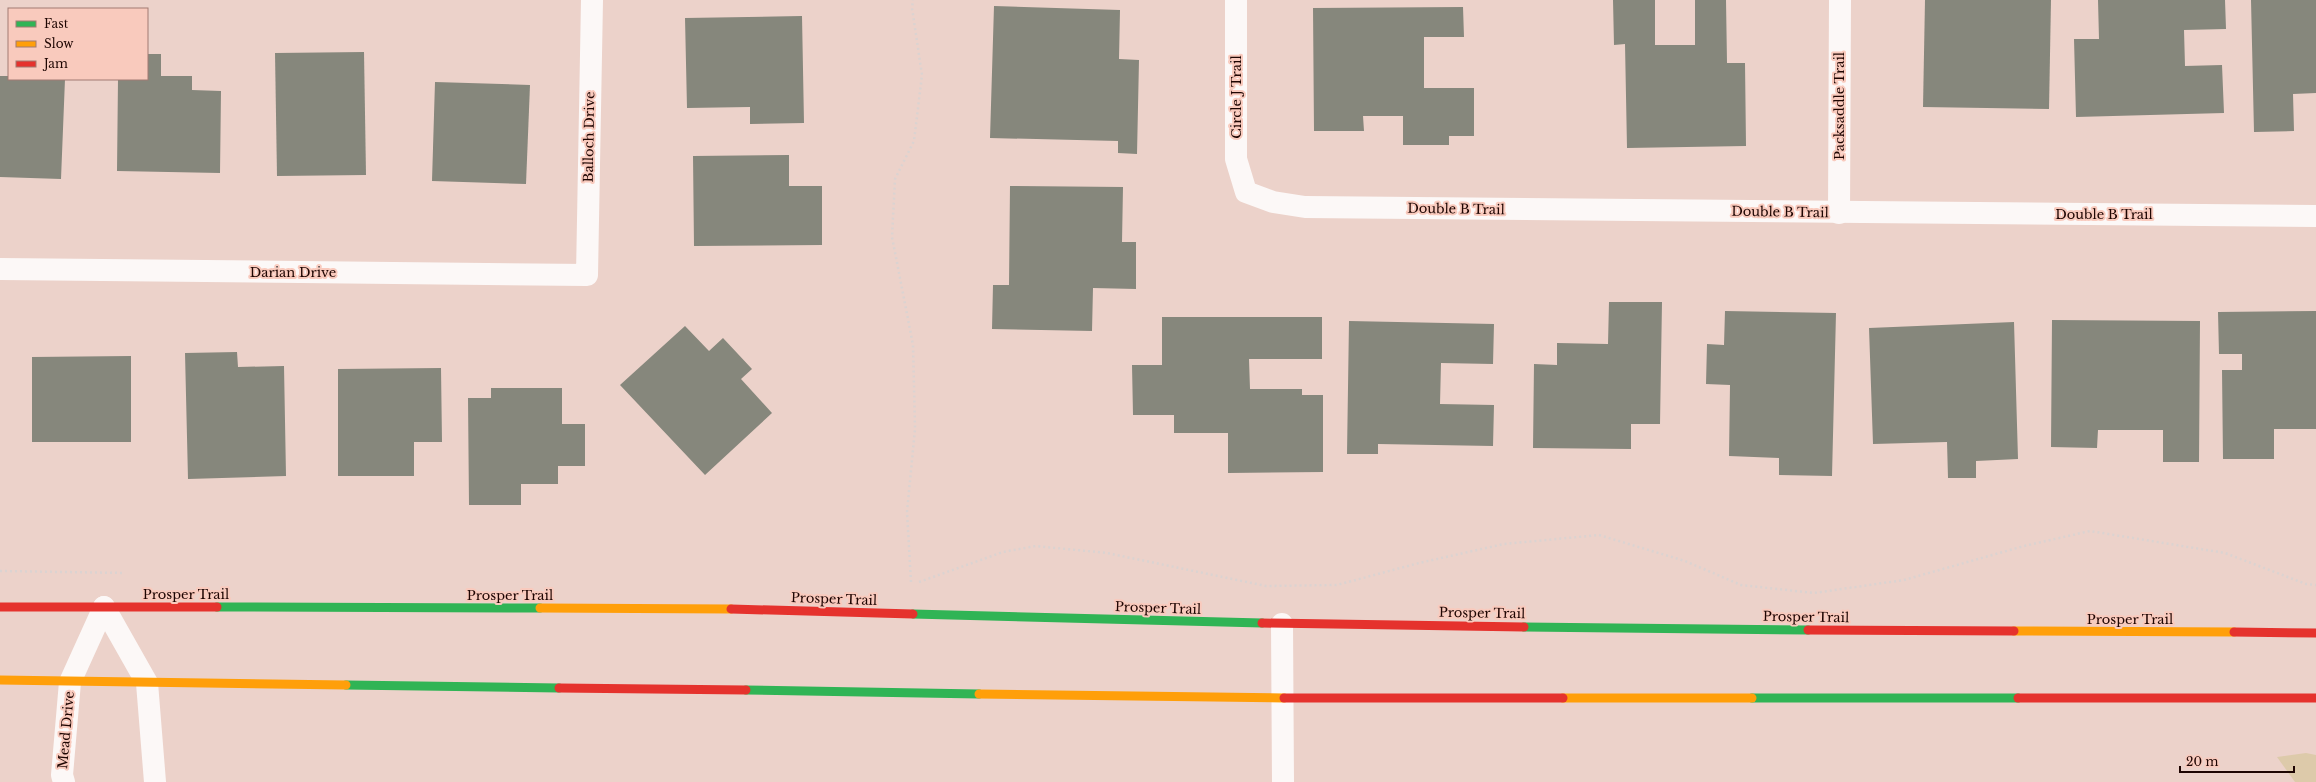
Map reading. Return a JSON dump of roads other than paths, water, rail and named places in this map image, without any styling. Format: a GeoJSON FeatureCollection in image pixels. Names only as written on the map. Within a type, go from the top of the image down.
{"type":"FeatureCollection","features":[{"type":"Feature","properties":{"kind":"main road","name":"Prosper Trail"},"geometry":{"type":"LineString","coordinates":[[0,607],[686,608],[1282,624],[2316,633]]}},
{"type":"Feature","properties":{"kind":"main road"},"geometry":{"type":"LineString","coordinates":[[0,680],[1281,698],[2316,698]]}},
{"type":"Feature","properties":{"kind":"street","name":"Balloch Drive"},"geometry":{"type":"LineString","coordinates":[[587,274],[592,0]]}},
{"type":"Feature","properties":{"kind":"street","name":"Circle J Trail"},"geometry":{"type":"LineString","coordinates":[[1236,0],[1236,159],[1246,192]]}},
{"type":"Feature","properties":{"kind":"street","name":"Packsaddle Trail"},"geometry":{"type":"LineString","coordinates":[[1839,213],[1840,0]]}},
{"type":"Feature","properties":{"kind":"street","name":"Double B Trail"},"geometry":{"type":"LineString","coordinates":[[1246,192],[1273,202],[1305,207],[1839,213],[2316,216]]}},
{"type":"Feature","properties":{"kind":"street","name":"Darian Drive"},"geometry":{"type":"LineString","coordinates":[[0,270],[587,274]]}},
{"type":"Feature","properties":{"kind":"street","name":"Mead Drive"},"geometry":{"type":"LineString","coordinates":[[64,782],[62,775],[70,682],[104,607]]}},
{"type":"Feature","properties":{"kind":"street"},"geometry":{"type":"LineString","coordinates":[[104,607],[147,683],[155,782]]}},
{"type":"Feature","properties":{"kind":"street"},"geometry":{"type":"LineString","coordinates":[[1282,624],[1281,698],[1283,782]]}}]}
